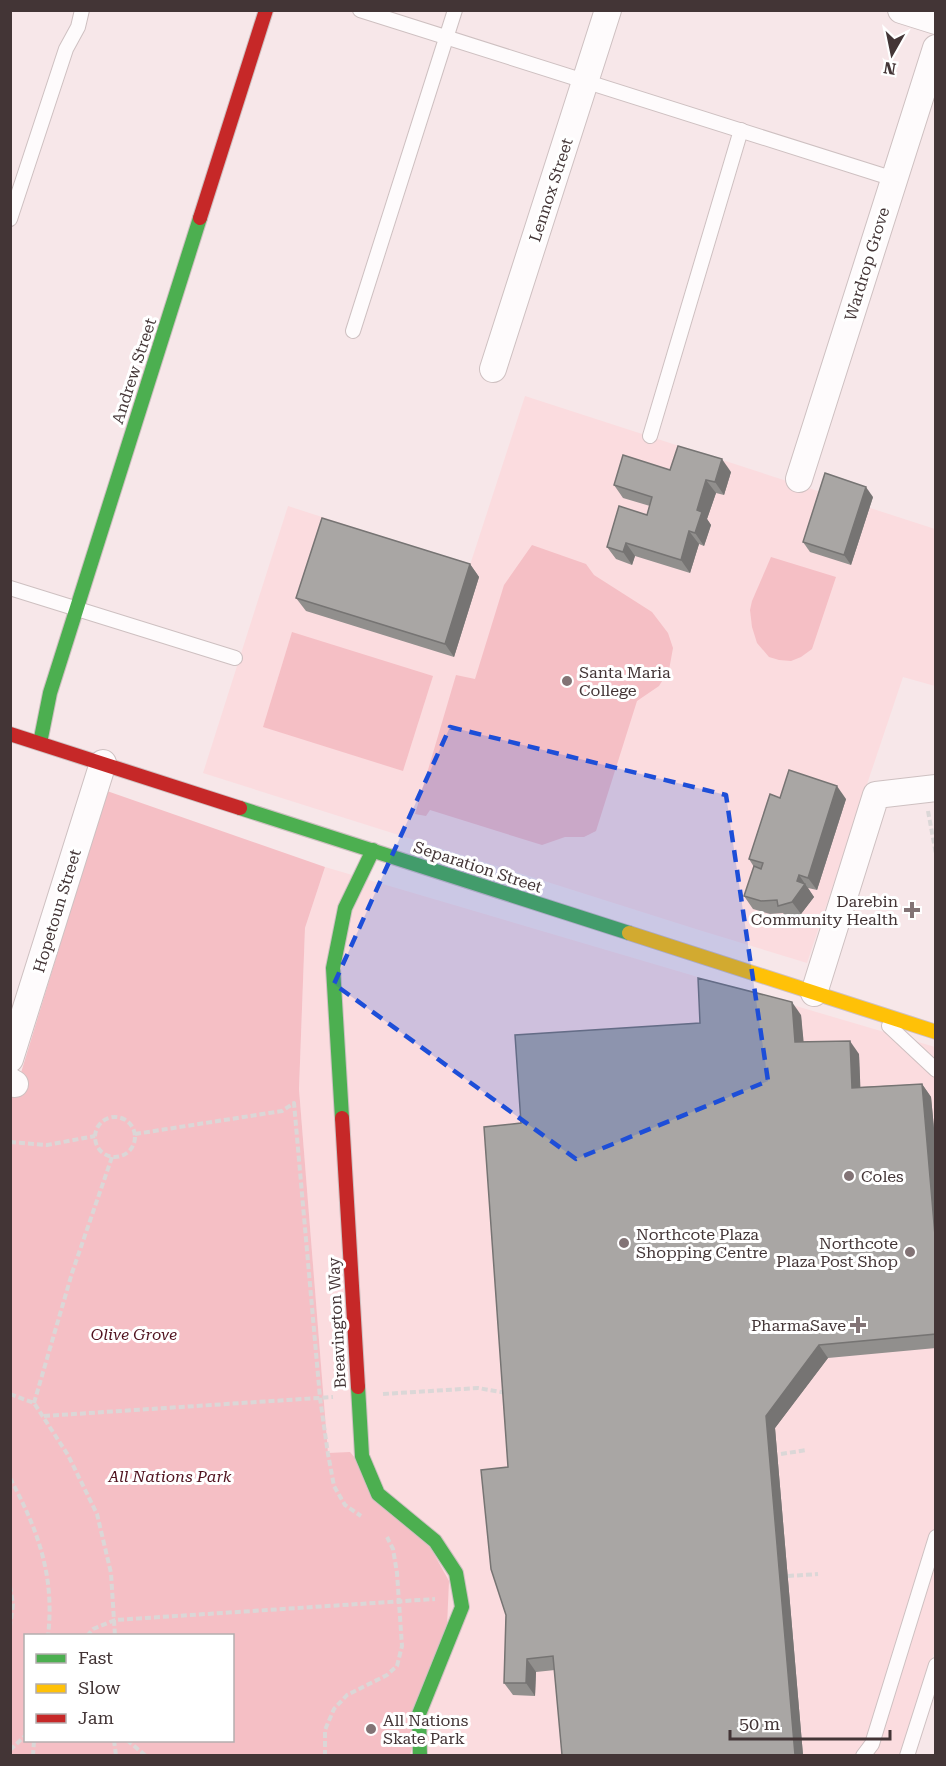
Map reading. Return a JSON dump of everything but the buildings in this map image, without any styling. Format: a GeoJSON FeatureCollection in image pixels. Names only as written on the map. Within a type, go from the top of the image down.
{"type":"FeatureCollection","features":[{"type":"Feature","properties":{"kind":"street","name":"Andrew Street"},"geometry":{"type":"LineString","coordinates":[[40,743],[50,693],[266,10]]}},
{"type":"Feature","properties":{"kind":"street","name":"Lennox Street"},"geometry":{"type":"LineString","coordinates":[[493,369],[608,10]]}},
{"type":"Feature","properties":{"kind":"street"},"geometry":{"type":"LineString","coordinates":[[901,10],[936,21]]}},
{"type":"Feature","properties":{"kind":"street","name":"Wardrop Grove"},"geometry":{"type":"LineString","coordinates":[[800,479],[936,48]]}},
{"type":"Feature","properties":{"kind":"street","name":"Separation Street"},"geometry":{"type":"LineString","coordinates":[[10,734],[936,1032]]}},
{"type":"Feature","properties":{"kind":"street","name":"Hopetoun Street"},"geometry":{"type":"LineString","coordinates":[[10,1059],[103,763]]}},
{"type":"Feature","properties":{"kind":"street"},"geometry":{"type":"LineString","coordinates":[[814,993],[876,795],[930,788]]}},
{"type":"Feature","properties":{"kind":"street","name":"Breavington Way"},"geometry":{"type":"LineString","coordinates":[[373,850],[345,908],[333,968],[362,1456],[378,1494],[435,1541],[456,1573],[462,1607],[419,1714],[420,1755]]}},
{"type":"Feature","properties":{"kind":"lane"},"geometry":{"type":"LineString","coordinates":[[10,219],[66,49],[78,27],[82,10]]}},
{"type":"Feature","properties":{"kind":"lane"},"geometry":{"type":"LineString","coordinates":[[360,10],[894,179]]}},
{"type":"Feature","properties":{"kind":"lane"},"geometry":{"type":"LineString","coordinates":[[353,332],[455,10]]}},
{"type":"Feature","properties":{"kind":"lane"},"geometry":{"type":"LineString","coordinates":[[650,436],[741,130]]}},
{"type":"Feature","properties":{"kind":"lane"},"geometry":{"type":"LineString","coordinates":[[10,588],[235,658]]}},
{"type":"Feature","properties":{"kind":"lane"},"geometry":{"type":"LineString","coordinates":[[875,1013],[936,1070]]}},
{"type":"Feature","properties":{"kind":"lane"},"geometry":{"type":"LineString","coordinates":[[863,1755],[872,1744],[936,1537]]}},
{"type":"Feature","properties":{"kind":"lane"},"geometry":{"type":"LineString","coordinates":[[907,1755],[936,1665]]}},
{"type":"Feature","properties":{"kind":"path"},"geometry":{"type":"LineString","coordinates":[[930,788],[936,854]]}},
{"type":"Feature","properties":{"kind":"path"},"geometry":{"type":"LineString","coordinates":[[44,1416],[323,1398],[294,1103],[282,1111],[135,1134]]}},
{"type":"Feature","properties":{"kind":"path"},"geometry":{"type":"LineString","coordinates":[[111,1118],[123,1119],[133,1128],[135,1140],[129,1151],[118,1157],[102,1152],[95,1136],[100,1124],[111,1118]]}},
{"type":"Feature","properties":{"kind":"path"},"geometry":{"type":"LineString","coordinates":[[10,1142],[47,1145],[95,1136]]}},
{"type":"Feature","properties":{"kind":"path"},"geometry":{"type":"LineString","coordinates":[[34,1403],[72,1273],[112,1156]]}},
{"type":"Feature","properties":{"kind":"path"},"geometry":{"type":"LineString","coordinates":[[358,1395],[478,1388],[511,1394]]}},
{"type":"Feature","properties":{"kind":"path"},"geometry":{"type":"LineString","coordinates":[[10,1394],[34,1403],[44,1416],[68,1455],[97,1514],[111,1573],[116,1620],[115,1634]]}},
{"type":"Feature","properties":{"kind":"path"},"geometry":{"type":"LineString","coordinates":[[781,1454],[807,1450]]}},
{"type":"Feature","properties":{"kind":"path"},"geometry":{"type":"LineString","coordinates":[[10,1479],[30,1514],[48,1571],[48,1634]]}},
{"type":"Feature","properties":{"kind":"path"},"geometry":{"type":"LineString","coordinates":[[788,1576],[818,1574]]}},
{"type":"Feature","properties":{"kind":"path"},"geometry":{"type":"LineString","coordinates":[[10,1586],[13,1604],[10,1626]]}},
{"type":"Feature","properties":{"kind":"path"},"geometry":{"type":"LineString","coordinates":[[88,1634],[93,1629],[116,1620],[398,1600],[460,1598]]}},
{"type":"Feature","properties":{"kind":"path"},"geometry":{"type":"LineString","coordinates":[[325,1755],[326,1730],[334,1709],[347,1695],[387,1675],[397,1666],[402,1646],[398,1600]]}},
{"type":"Feature","properties":{"kind":"path"},"geometry":{"type":"LineString","coordinates":[[10,1750],[24,1737]]}},
{"type":"Feature","properties":{"kind":"path"},"geometry":{"type":"LineString","coordinates":[[130,1742],[146,1755]]}},
{"type":"Feature","properties":{"kind":"highlighted area"},"geometry":{"type":"Polygon","coordinates":[[[450,727],[726,795],[768,1081],[576,1159],[334,984],[450,727]]]}},
{"type":"Feature","properties":{"kind":"shaded area","name":"Santa Maria College"},"geometry":{"type":"Polygon","coordinates":[[[525,396],[935,529],[935,686],[903,677],[807,963],[203,773],[288,506],[470,565],[525,396]]]}},
{"type":"Feature","properties":{"kind":"shaded area","name":"Northcote Plaza Shopping Centre"},"geometry":{"type":"Polygon","coordinates":[[[325,867],[935,1047],[936,1647],[901,1755],[410,1755],[328,1454],[299,1089],[305,928],[325,867]]]}},
{"type":"Feature","properties":{"kind":"green space"},"geometry":{"type":"Polygon","coordinates":[[[532,545],[586,564],[594,575],[652,612],[668,633],[673,648],[669,670],[659,686],[637,701],[596,831],[584,837],[565,837],[542,845],[430,810],[426,816],[415,814],[456,675],[475,679],[504,585],[532,545]]]}},
{"type":"Feature","properties":{"kind":"green space"},"geometry":{"type":"Polygon","coordinates":[[[771,557],[836,577],[812,649],[791,661],[769,657],[757,643],[752,627],[750,610],[752,601],[771,557]]]}},
{"type":"Feature","properties":{"kind":"green space"},"geometry":{"type":"Polygon","coordinates":[[[292,632],[433,676],[403,771],[263,727],[292,632]]]}},
{"type":"Feature","properties":{"kind":"green space","name":"All Nations Park"},"geometry":{"type":"Polygon","coordinates":[[[107,791],[325,867],[305,928],[299,1089],[328,1453],[350,1452],[429,1545],[449,1581],[447,1626],[410,1755],[11,1755],[10,1089],[16,1089],[107,791]]]}},
{"type":"Feature","properties":{"kind":"traffic: fast"},"geometry":{"type":"LineString","coordinates":[[40,743],[50,693],[200,218]]}},
{"type":"Feature","properties":{"kind":"traffic: fast"},"geometry":{"type":"LineString","coordinates":[[240,808],[629,933]]}},
{"type":"Feature","properties":{"kind":"traffic: fast"},"geometry":{"type":"LineString","coordinates":[[342,1118],[333,968],[345,908],[373,850]]}},
{"type":"Feature","properties":{"kind":"traffic: fast"},"geometry":{"type":"LineString","coordinates":[[358,1387],[362,1456],[378,1494],[435,1541],[456,1573],[462,1607],[419,1714],[420,1756]]}},
{"type":"Feature","properties":{"kind":"traffic: slow"},"geometry":{"type":"LineString","coordinates":[[629,933],[936,1032]]}},
{"type":"Feature","properties":{"kind":"traffic: jam"},"geometry":{"type":"LineString","coordinates":[[200,218],[266,10]]}},
{"type":"Feature","properties":{"kind":"traffic: jam"},"geometry":{"type":"LineString","coordinates":[[10,734],[240,808]]}},
{"type":"Feature","properties":{"kind":"traffic: jam"},"geometry":{"type":"LineString","coordinates":[[342,1118],[358,1387]]}},
{"type":"Feature","properties":{"kind":"place","name":"Santa Maria College"},"geometry":{"type":"Point","coordinates":[567,681]}},
{"type":"Feature","properties":{"kind":"place","name":"Darebin Community Health"},"geometry":{"type":"Point","coordinates":[912,910]}},
{"type":"Feature","properties":{"kind":"place","name":"Coles"},"geometry":{"type":"Point","coordinates":[849,1176]}},
{"type":"Feature","properties":{"kind":"place","name":"Northcote Plaza Shopping Centre"},"geometry":{"type":"Point","coordinates":[624,1243]}},
{"type":"Feature","properties":{"kind":"place","name":"Northcote Plaza Post Shop"},"geometry":{"type":"Point","coordinates":[910,1252]}},
{"type":"Feature","properties":{"kind":"place","name":"PharmaSave"},"geometry":{"type":"Point","coordinates":[858,1325]}},
{"type":"Feature","properties":{"kind":"place","name":"All Nations Skate Park"},"geometry":{"type":"Point","coordinates":[371,1729]}},
{"type":"Feature","properties":{"kind":"park label","name":"Olive Grove"},"geometry":{"type":"Point","coordinates":[134,1334]}}]}
